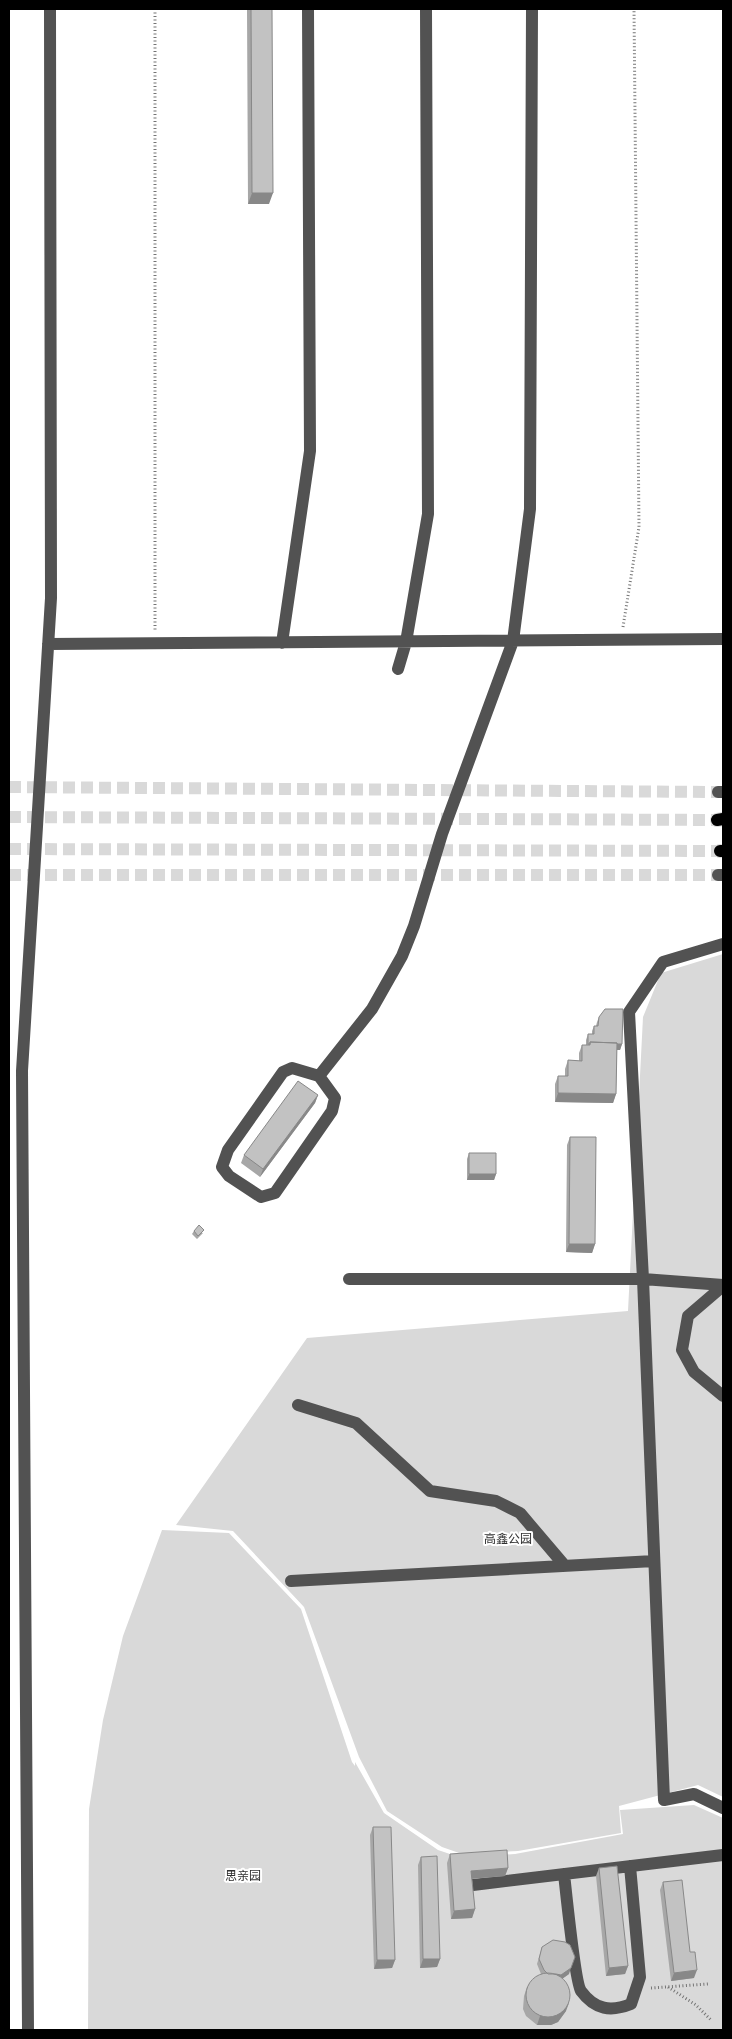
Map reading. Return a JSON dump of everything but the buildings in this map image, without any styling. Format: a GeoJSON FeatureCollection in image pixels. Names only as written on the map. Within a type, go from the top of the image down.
{"type":"FeatureCollection","features":[{"type":"Feature","properties":{"kind":"street"},"geometry":{"type":"LineString","coordinates":[[28,2030],[22,1071],[51,598],[50,9]]}},
{"type":"Feature","properties":{"kind":"street"},"geometry":{"type":"LineString","coordinates":[[282,642],[310,451],[308,9]]}},
{"type":"Feature","properties":{"kind":"street"},"geometry":{"type":"LineString","coordinates":[[398,669],[406,642],[428,514],[426,9]]}},
{"type":"Feature","properties":{"kind":"street"},"geometry":{"type":"LineString","coordinates":[[319,1076],[372,1009],[402,956],[414,926],[442,834],[513,641],[530,509],[532,9]]}},
{"type":"Feature","properties":{"kind":"street"},"geometry":{"type":"LineString","coordinates":[[48,644],[723,639]]}},
{"type":"Feature","properties":{"kind":"street"},"geometry":{"type":"LineString","coordinates":[[723,944],[663,962],[629,1012],[643,1279],[664,1800],[694,1794],[723,1808]]}},
{"type":"Feature","properties":{"kind":"street"},"geometry":{"type":"LineString","coordinates":[[292,1068],[319,1076],[335,1098],[332,1111],[275,1193],[261,1197],[229,1176],[222,1167],[228,1150],[283,1072],[292,1068]]}},
{"type":"Feature","properties":{"kind":"street"},"geometry":{"type":"LineString","coordinates":[[349,1280],[643,1279],[723,1286]]}},
{"type":"Feature","properties":{"kind":"street"},"geometry":{"type":"LineString","coordinates":[[723,1286],[688,1316],[682,1350],[694,1372],[723,1396]]}},
{"type":"Feature","properties":{"kind":"street"},"geometry":{"type":"LineString","coordinates":[[298,1405],[356,1423],[430,1491],[496,1501],[520,1512],[566,1566]]}},
{"type":"Feature","properties":{"kind":"street"},"geometry":{"type":"LineString","coordinates":[[292,1581],[654,1561]]}},
{"type":"Feature","properties":{"kind":"street"},"geometry":{"type":"LineString","coordinates":[[473,1885],[723,1855]]}},
{"type":"Feature","properties":{"kind":"street"},"geometry":{"type":"LineString","coordinates":[[564,1874],[580,1990],[595,2006],[617,2010],[631,2004],[640,1977],[630,1866]]}},
{"type":"Feature","properties":{"kind":"path"},"geometry":{"type":"LineString","coordinates":[[155,9],[155,643]]}},
{"type":"Feature","properties":{"kind":"path"},"geometry":{"type":"LineString","coordinates":[[621,640],[639,527],[634,9]]}},
{"type":"Feature","properties":{"kind":"path"},"geometry":{"type":"LineString","coordinates":[[636,1989],[708,1984]]}},
{"type":"Feature","properties":{"kind":"path"},"geometry":{"type":"LineString","coordinates":[[667,1987],[696,2005],[711,2020]]}},
{"type":"Feature","properties":{"kind":"green space","name":"高鑫公园"},"geometry":{"type":"Polygon","coordinates":[[[723,954],[723,1797],[698,1785],[619,1806],[621,1833],[518,1851],[462,1854],[442,1847],[387,1811],[359,1757],[304,1607],[233,1531],[176,1525],[307,1338],[628,1311],[643,1017],[661,973],[723,954]]]}},
{"type":"Feature","properties":{"kind":"green space","name":"思亲园"},"geometry":{"type":"Polygon","coordinates":[[[162,1530],[229,1533],[301,1609],[352,1762],[355,1766],[355,1762],[384,1813],[438,1850],[459,1857],[515,1854],[623,1834],[620,1810],[694,1805],[723,1818],[723,2030],[88,2030],[89,1809],[103,1720],[123,1636],[162,1530]]]}},
{"type":"Feature","properties":{"kind":"tunnel"},"geometry":{"type":"LineString","coordinates":[[9,787],[718,792]]}},
{"type":"Feature","properties":{"kind":"tunnel"},"geometry":{"type":"LineString","coordinates":[[9,817],[717,820]]}},
{"type":"Feature","properties":{"kind":"tunnel"},"geometry":{"type":"LineString","coordinates":[[9,849],[720,851]]}},
{"type":"Feature","properties":{"kind":"tunnel"},"geometry":{"type":"LineString","coordinates":[[9,875],[718,875]]}}]}
